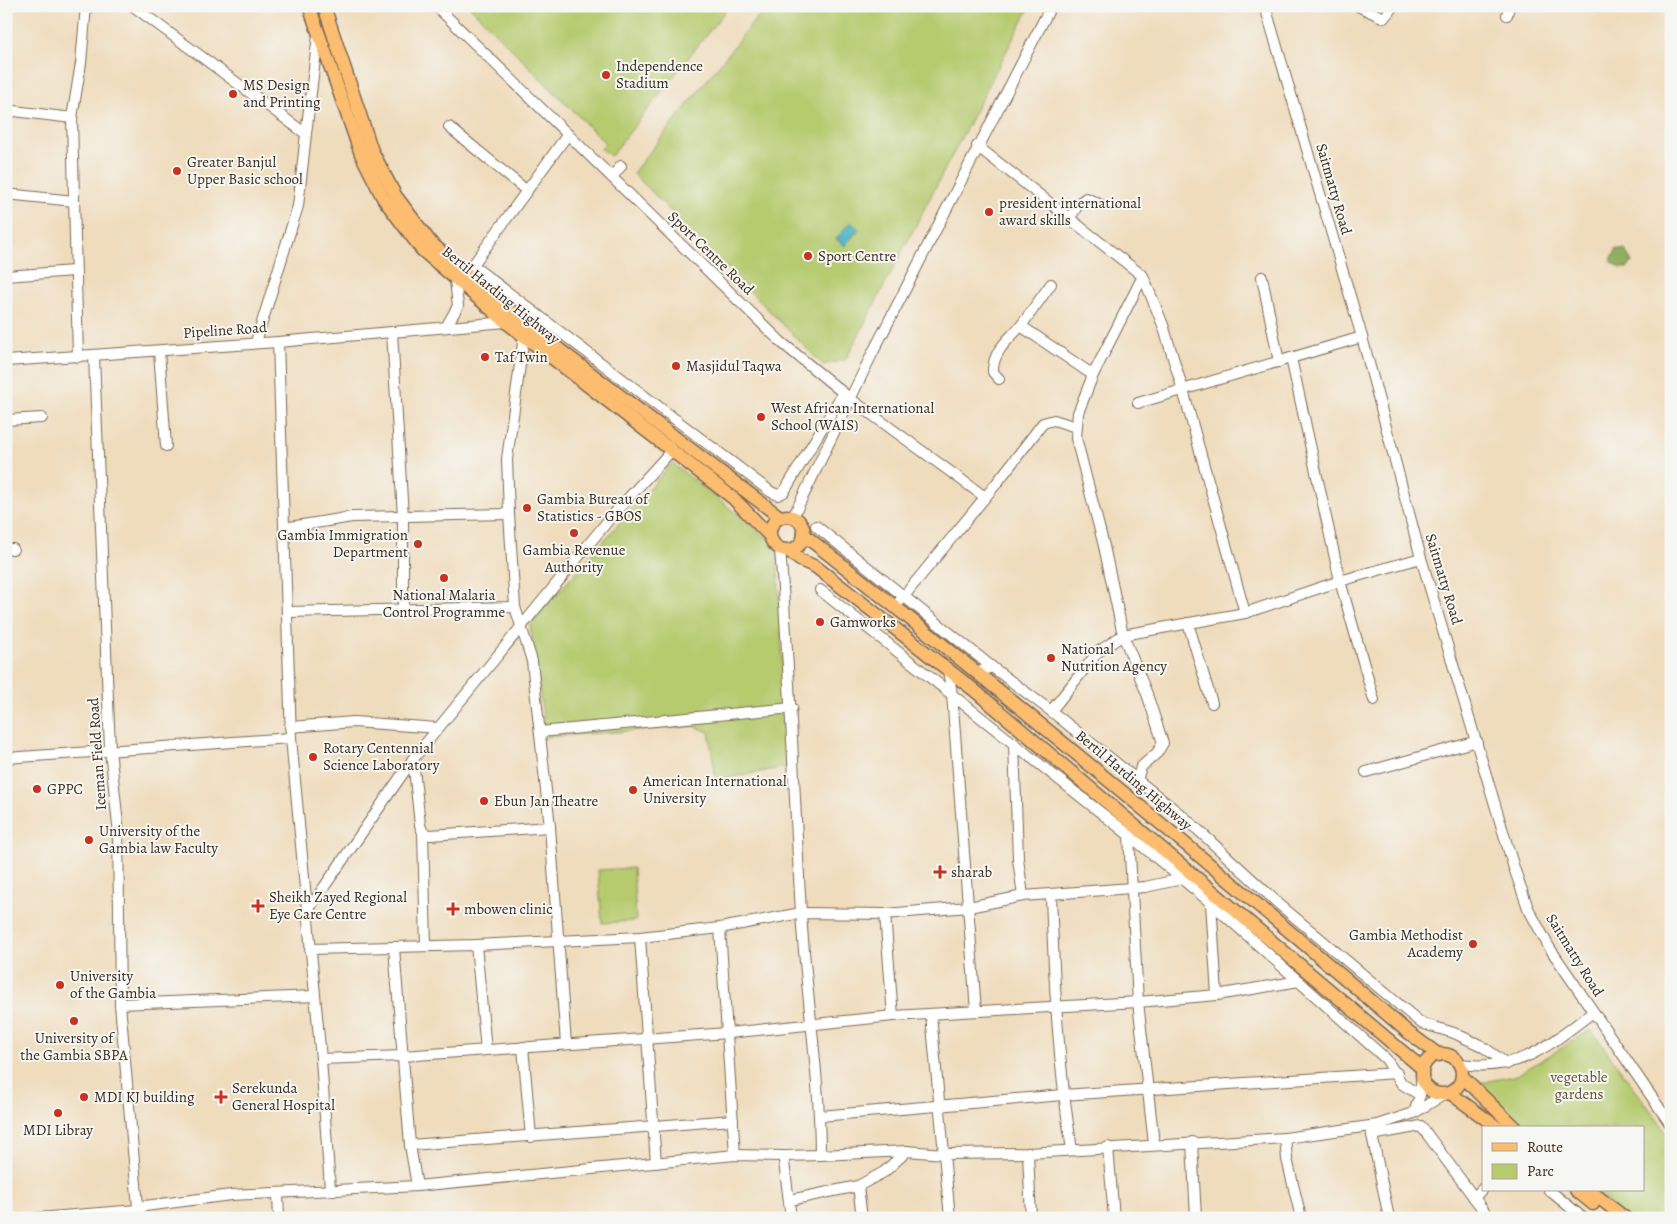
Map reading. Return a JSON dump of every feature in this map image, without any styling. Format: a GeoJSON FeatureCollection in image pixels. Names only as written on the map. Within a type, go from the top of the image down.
{"type":"FeatureCollection","features":[{"type":"Feature","properties":{"kind":"main road","name":"Bertil Harding Highway"},"geometry":{"type":"LineString","coordinates":[[309,6],[361,154],[383,198],[422,250],[464,273],[506,322],[733,498],[769,536]]}},
{"type":"Feature","properties":{"kind":"main road","name":"Bertil Harding Highway"},"geometry":{"type":"LineString","coordinates":[[324,6],[365,131],[386,177],[417,226],[431,243],[464,273],[529,326],[780,517]]}},
{"type":"Feature","properties":{"kind":"main road"},"geometry":{"type":"LineString","coordinates":[[785,550],[801,544],[804,535],[800,522],[793,517],[780,517],[773,522],[769,536],[773,544],[800,560],[816,566],[948,670],[1423,1072],[1429,1089],[1447,1093],[1495,1126]]}},
{"type":"Feature","properties":{"kind":"main road","name":"Bertil Harding Highway"},"geometry":{"type":"LineString","coordinates":[[804,535],[978,672],[1220,872],[1409,1033],[1439,1055]]}},
{"type":"Feature","properties":{"kind":"main road"},"geometry":{"type":"LineString","coordinates":[[1423,1072],[1429,1060],[1439,1055],[1451,1056],[1461,1070],[1513,1126]]}},
{"type":"Feature","properties":{"kind":"main road"},"geometry":{"type":"LineString","coordinates":[[1447,1093],[1459,1086],[1461,1070]]}},
{"type":"Feature","properties":{"kind":"main road"},"geometry":{"type":"LineString","coordinates":[[1578,1192],[1611,1218]]}},
{"type":"Feature","properties":{"kind":"main road"},"geometry":{"type":"LineString","coordinates":[[1592,1192],[1625,1218]]}},
{"type":"Feature","properties":{"kind":"street"},"geometry":{"type":"LineString","coordinates":[[78,357],[74,271],[72,118],[81,63],[86,6]]}},
{"type":"Feature","properties":{"kind":"street"},"geometry":{"type":"LineString","coordinates":[[133,6],[306,134]]}},
{"type":"Feature","properties":{"kind":"street","name":"Sport Centre Road"},"geometry":{"type":"LineString","coordinates":[[436,6],[781,342],[847,396],[985,497]]}},
{"type":"Feature","properties":{"kind":"street"},"geometry":{"type":"LineString","coordinates":[[464,273],[771,492],[778,495],[784,492],[847,396],[872,354],[1050,6]]}},
{"type":"Feature","properties":{"kind":"street"},"geometry":{"type":"LineString","coordinates":[[1358,6],[1384,18],[1393,6]]}},
{"type":"Feature","properties":{"kind":"street","name":"Saitmatty Road"},"geometry":{"type":"LineString","coordinates":[[1269,9],[1362,337],[1421,558],[1478,741],[1514,868],[1528,908],[1549,947],[1671,1124]]}},
{"type":"Feature","properties":{"kind":"street"},"geometry":{"type":"LineString","coordinates":[[256,342],[298,206],[318,35]]}},
{"type":"Feature","properties":{"kind":"street"},"geometry":{"type":"LineString","coordinates":[[6,110],[72,118]]}},
{"type":"Feature","properties":{"kind":"street"},"geometry":{"type":"LineString","coordinates":[[449,127],[527,191]]}},
{"type":"Feature","properties":{"kind":"street"},"geometry":{"type":"LineString","coordinates":[[446,327],[458,306],[464,273],[568,134]]}},
{"type":"Feature","properties":{"kind":"street"},"geometry":{"type":"LineString","coordinates":[[977,146],[1143,276],[1163,325],[1183,390],[1245,613]]}},
{"type":"Feature","properties":{"kind":"street"},"geometry":{"type":"LineString","coordinates":[[612,177],[621,166]]}},
{"type":"Feature","properties":{"kind":"street"},"geometry":{"type":"LineString","coordinates":[[6,194],[74,201]]}},
{"type":"Feature","properties":{"kind":"street"},"geometry":{"type":"LineString","coordinates":[[1070,218],[1079,203],[1086,198],[1101,205]]}},
{"type":"Feature","properties":{"kind":"street"},"geometry":{"type":"LineString","coordinates":[[6,276],[74,271]]}},
{"type":"Feature","properties":{"kind":"street"},"geometry":{"type":"LineString","coordinates":[[1137,780],[1141,767],[1157,753],[1163,742],[1147,694],[1123,635],[1104,546],[1078,452],[1076,427],[1078,413],[1093,375],[1143,276]]}},
{"type":"Feature","properties":{"kind":"street"},"geometry":{"type":"LineString","coordinates":[[1262,277],[1279,362]]}},
{"type":"Feature","properties":{"kind":"street"},"geometry":{"type":"LineString","coordinates":[[999,379],[993,372],[992,364],[996,354],[1021,326],[1051,284]]}},
{"type":"Feature","properties":{"kind":"street","name":"Pipeline Road"},"geometry":{"type":"LineString","coordinates":[[6,361],[94,356],[256,342],[278,342],[506,322]]}},
{"type":"Feature","properties":{"kind":"street"},"geometry":{"type":"LineString","coordinates":[[1021,326],[1093,375]]}},
{"type":"Feature","properties":{"kind":"street"},"geometry":{"type":"LineString","coordinates":[[392,332],[403,517],[403,609]]}},
{"type":"Feature","properties":{"kind":"street"},"geometry":{"type":"LineString","coordinates":[[524,336],[507,459],[509,514],[515,607],[532,661],[540,732],[550,827],[566,1044]]}},
{"type":"Feature","properties":{"kind":"street"},"geometry":{"type":"LineString","coordinates":[[1138,403],[1362,337]]}},
{"type":"Feature","properties":{"kind":"street"},"geometry":{"type":"LineString","coordinates":[[278,342],[290,732],[321,1059],[330,1190]]}},
{"type":"Feature","properties":{"kind":"street"},"geometry":{"type":"LineString","coordinates":[[159,351],[166,446]]}},
{"type":"Feature","properties":{"kind":"street","name":"Iceman Field Road"},"geometry":{"type":"LineString","coordinates":[[94,356],[110,749],[118,825],[120,1004],[138,1214]]}},
{"type":"Feature","properties":{"kind":"street"},"geometry":{"type":"LineString","coordinates":[[1291,358],[1340,581],[1374,700]]}},
{"type":"Feature","properties":{"kind":"street"},"geometry":{"type":"LineString","coordinates":[[793,517],[847,396]]}},
{"type":"Feature","properties":{"kind":"street"},"geometry":{"type":"LineString","coordinates":[[6,420],[42,418]]}},
{"type":"Feature","properties":{"kind":"street"},"geometry":{"type":"LineString","coordinates":[[895,607],[1043,423],[1054,420],[1076,427]]}},
{"type":"Feature","properties":{"kind":"street"},"geometry":{"type":"LineString","coordinates":[[306,913],[413,759],[611,518],[672,450]]}},
{"type":"Feature","properties":{"kind":"street"},"geometry":{"type":"LineString","coordinates":[[284,528],[352,517],[509,514]]}},
{"type":"Feature","properties":{"kind":"street"},"geometry":{"type":"LineString","coordinates":[[816,526],[1184,818],[1280,905],[1421,1023],[1454,1033],[1482,1046],[1507,1064]]}},
{"type":"Feature","properties":{"kind":"street"},"geometry":{"type":"LineString","coordinates":[[785,550],[801,914],[810,1026],[820,1116],[820,1155]]}},
{"type":"Feature","properties":{"kind":"street"},"geometry":{"type":"LineString","coordinates":[[1051,711],[1098,652],[1123,635],[1245,613],[1340,581],[1421,558]]}},
{"type":"Feature","properties":{"kind":"street"},"geometry":{"type":"LineString","coordinates":[[820,590],[927,677],[952,694],[1129,835],[1211,903],[1386,1059],[1397,1073],[1402,1084],[1420,1095]]}},
{"type":"Feature","properties":{"kind":"street"},"geometry":{"type":"LineString","coordinates":[[287,612],[515,607]]}},
{"type":"Feature","properties":{"kind":"street"},"geometry":{"type":"LineString","coordinates":[[1188,624],[1212,703]]}},
{"type":"Feature","properties":{"kind":"street"},"geometry":{"type":"LineString","coordinates":[[978,672],[992,667]]}},
{"type":"Feature","properties":{"kind":"street"},"geometry":{"type":"LineString","coordinates":[[948,670],[952,694],[976,1011]]}},
{"type":"Feature","properties":{"kind":"street"},"geometry":{"type":"LineString","coordinates":[[540,732],[792,708]]}},
{"type":"Feature","properties":{"kind":"street"},"geometry":{"type":"LineString","coordinates":[[6,758],[290,732],[354,722],[438,728]]}},
{"type":"Feature","properties":{"kind":"street"},"geometry":{"type":"LineString","coordinates":[[1366,772],[1478,741]]}},
{"type":"Feature","properties":{"kind":"street"},"geometry":{"type":"LineString","coordinates":[[1014,743],[1018,859],[1023,896]]}},
{"type":"Feature","properties":{"kind":"street"},"geometry":{"type":"LineString","coordinates":[[413,759],[420,825],[423,833],[426,946]]}},
{"type":"Feature","properties":{"kind":"street"},"geometry":{"type":"LineString","coordinates":[[423,833],[550,827]]}},
{"type":"Feature","properties":{"kind":"street"},"geometry":{"type":"LineString","coordinates":[[1129,835],[1138,1002],[1146,1091],[1154,1144]]}},
{"type":"Feature","properties":{"kind":"street"},"geometry":{"type":"LineString","coordinates":[[310,949],[394,948],[640,937],[720,928],[801,914],[885,914],[969,907],[1023,896],[1133,887],[1182,879]]}},
{"type":"Feature","properties":{"kind":"street"},"geometry":{"type":"LineString","coordinates":[[1051,894],[1054,1006],[1063,1094],[1072,1150]]}},
{"type":"Feature","properties":{"kind":"street"},"geometry":{"type":"LineString","coordinates":[[1211,903],[1217,995]]}},
{"type":"Feature","properties":{"kind":"street"},"geometry":{"type":"LineString","coordinates":[[885,914],[894,1016]]}},
{"type":"Feature","properties":{"kind":"street"},"geometry":{"type":"LineString","coordinates":[[720,928],[735,1155]]}},
{"type":"Feature","properties":{"kind":"street"},"geometry":{"type":"LineString","coordinates":[[640,937],[656,1163]]}},
{"type":"Feature","properties":{"kind":"street"},"geometry":{"type":"LineString","coordinates":[[476,945],[486,1050]]}},
{"type":"Feature","properties":{"kind":"street"},"geometry":{"type":"LineString","coordinates":[[394,948],[410,1146],[416,1186]]}},
{"type":"Feature","properties":{"kind":"street"},"geometry":{"type":"LineString","coordinates":[[321,1059],[523,1048],[810,1026],[894,1016],[1138,1002],[1217,995],[1299,981]]}},
{"type":"Feature","properties":{"kind":"street"},"geometry":{"type":"LineString","coordinates":[[120,1004],[315,996]]}},
{"type":"Feature","properties":{"kind":"street"},"geometry":{"type":"LineString","coordinates":[[1461,1070],[1485,1068],[1528,1058],[1593,1012]]}},
{"type":"Feature","properties":{"kind":"street"},"geometry":{"type":"LineString","coordinates":[[931,1015],[950,1218]]}},
{"type":"Feature","properties":{"kind":"street"},"geometry":{"type":"LineString","coordinates":[[523,1048],[531,1137]]}},
{"type":"Feature","properties":{"kind":"street"},"geometry":{"type":"LineString","coordinates":[[1414,1113],[1420,1095],[1423,1072]]}},
{"type":"Feature","properties":{"kind":"street"},"geometry":{"type":"LineString","coordinates":[[820,1116],[1063,1094],[1146,1091],[1397,1073]]}},
{"type":"Feature","properties":{"kind":"street"},"geometry":{"type":"LineString","coordinates":[[1371,1131],[1414,1113],[1447,1093]]}},
{"type":"Feature","properties":{"kind":"street"},"geometry":{"type":"LineString","coordinates":[[410,1146],[733,1120]]}},
{"type":"Feature","properties":{"kind":"street"},"geometry":{"type":"LineString","coordinates":[[38,1218],[138,1214],[144,1206],[231,1195],[278,1195],[330,1190],[416,1186],[735,1155],[785,1156],[907,1151],[944,1154],[1028,1154],[1154,1144],[1285,1138],[1421,1126],[1474,1198],[1485,1217]]}},
{"type":"Feature","properties":{"kind":"street"},"geometry":{"type":"LineString","coordinates":[[1371,1131],[1389,1218]]}},
{"type":"Feature","properties":{"kind":"street"},"geometry":{"type":"LineString","coordinates":[[1285,1138],[1287,1158],[1301,1218]]}},
{"type":"Feature","properties":{"kind":"street"},"geometry":{"type":"LineString","coordinates":[[1192,1142],[1196,1218]]}},
{"type":"Feature","properties":{"kind":"street"},"geometry":{"type":"LineString","coordinates":[[1108,1147],[1114,1218]]}},
{"type":"Feature","properties":{"kind":"street"},"geometry":{"type":"LineString","coordinates":[[790,1200],[858,1186],[884,1172],[907,1151]]}},
{"type":"Feature","properties":{"kind":"street"},"geometry":{"type":"LineString","coordinates":[[1028,1154],[1031,1218]]}},
{"type":"Feature","properties":{"kind":"street"},"geometry":{"type":"LineString","coordinates":[[785,1156],[784,1162],[792,1218]]}},
{"type":"Feature","properties":{"kind":"street"},"geometry":{"type":"LineString","coordinates":[[858,1186],[862,1218]]}},
{"type":"Feature","properties":{"kind":"street"},"geometry":{"type":"LineString","coordinates":[[1474,1198],[1482,1189]]}},
{"type":"Feature","properties":{"kind":"street"},"geometry":{"type":"LineString","coordinates":[[1551,1192],[1582,1218]]}},
{"type":"Feature","properties":{"kind":"street"},"geometry":{"type":"LineString","coordinates":[[278,1195],[279,1218]]}},
{"type":"Feature","properties":{"kind":"green space","name":"Independence Stadium"},"geometry":{"type":"Polygon","coordinates":[[[469,6],[729,6],[611,156],[601,149],[605,143],[469,6]]]}},
{"type":"Feature","properties":{"kind":"green space","name":"Sport Centre"},"geometry":{"type":"Polygon","coordinates":[[[766,6],[1030,6],[846,359],[823,365],[633,173],[766,6]]]}},
{"type":"Feature","properties":{"kind":"green space"},"geometry":{"type":"Polygon","coordinates":[[[1617,249],[1625,250],[1632,262],[1628,268],[1621,268],[1610,261],[1617,249]]]}},
{"type":"Feature","properties":{"kind":"green space"},"geometry":{"type":"Polygon","coordinates":[[[672,463],[777,545],[787,767],[716,780],[709,732],[694,726],[546,737],[530,625],[672,463]]]}},
{"type":"Feature","properties":{"kind":"green space"},"geometry":{"type":"Polygon","coordinates":[[[633,868],[636,921],[602,923],[598,870],[633,868]]]}},
{"type":"Feature","properties":{"kind":"green space","name":"vegetable gardens"},"geometry":{"type":"Polygon","coordinates":[[[1591,1030],[1671,1138],[1671,1215],[1668,1218],[1627,1218],[1595,1192],[1644,1192],[1644,1126],[1513,1126],[1476,1084],[1517,1075],[1591,1030]]]}},
{"type":"Feature","properties":{"kind":"water"},"geometry":{"type":"Polygon","coordinates":[[[850,222],[859,229],[845,246],[836,239],[850,222]]]}},
{"type":"Feature","properties":{"kind":"place","name":"Independence Stadium"},"geometry":{"type":"Point","coordinates":[606,75]}},
{"type":"Feature","properties":{"kind":"place","name":"MS Design and Printing"},"geometry":{"type":"Point","coordinates":[233,94]}},
{"type":"Feature","properties":{"kind":"place","name":"Greater Banjul Upper Basic school"},"geometry":{"type":"Point","coordinates":[177,171]}},
{"type":"Feature","properties":{"kind":"place","name":"president international award skills"},"geometry":{"type":"Point","coordinates":[989,212]}},
{"type":"Feature","properties":{"kind":"place","name":"Sport Centre"},"geometry":{"type":"Point","coordinates":[808,256]}},
{"type":"Feature","properties":{"kind":"place","name":"Taf Twin"},"geometry":{"type":"Point","coordinates":[485,357]}},
{"type":"Feature","properties":{"kind":"place","name":"Masjidul Taqwa"},"geometry":{"type":"Point","coordinates":[676,366]}},
{"type":"Feature","properties":{"kind":"place","name":"West African International School (WAIS)"},"geometry":{"type":"Point","coordinates":[761,417]}},
{"type":"Feature","properties":{"kind":"place","name":"Gambia Bureau of Statistics - GBOS"},"geometry":{"type":"Point","coordinates":[527,508]}},
{"type":"Feature","properties":{"kind":"place","name":"Gambia Revenue Authority"},"geometry":{"type":"Point","coordinates":[574,533]}},
{"type":"Feature","properties":{"kind":"place","name":"Gambia Immigration Department"},"geometry":{"type":"Point","coordinates":[418,544]}},
{"type":"Feature","properties":{"kind":"place","name":"National Malaria Control Programme"},"geometry":{"type":"Point","coordinates":[444,578]}},
{"type":"Feature","properties":{"kind":"place","name":"Gamworks"},"geometry":{"type":"Point","coordinates":[820,622]}},
{"type":"Feature","properties":{"kind":"place","name":"National Nutrition Agency"},"geometry":{"type":"Point","coordinates":[1051,658]}},
{"type":"Feature","properties":{"kind":"place","name":"Rotary Centennial Science Laboratory"},"geometry":{"type":"Point","coordinates":[313,757]}},
{"type":"Feature","properties":{"kind":"place","name":"GPPC"},"geometry":{"type":"Point","coordinates":[37,789]}},
{"type":"Feature","properties":{"kind":"place","name":"American International University"},"geometry":{"type":"Point","coordinates":[633,790]}},
{"type":"Feature","properties":{"kind":"place","name":"Ebun Jan Theatre"},"geometry":{"type":"Point","coordinates":[484,801]}},
{"type":"Feature","properties":{"kind":"place","name":"University of the Gambia law Faculty"},"geometry":{"type":"Point","coordinates":[89,840]}},
{"type":"Feature","properties":{"kind":"place","name":"sharab"},"geometry":{"type":"Point","coordinates":[940,872]}},
{"type":"Feature","properties":{"kind":"place","name":"Sheikh Zayed Regional Eye Care Centre"},"geometry":{"type":"Point","coordinates":[258,906]}},
{"type":"Feature","properties":{"kind":"place","name":"mbowen clinic"},"geometry":{"type":"Point","coordinates":[453,909]}},
{"type":"Feature","properties":{"kind":"place","name":"Gambia Methodist Academy"},"geometry":{"type":"Point","coordinates":[1473,944]}},
{"type":"Feature","properties":{"kind":"place","name":"University of the Gambia"},"geometry":{"type":"Point","coordinates":[60,985]}},
{"type":"Feature","properties":{"kind":"place","name":"University of the Gambia SBPA"},"geometry":{"type":"Point","coordinates":[74,1021]}},
{"type":"Feature","properties":{"kind":"place","name":"MDI KJ building"},"geometry":{"type":"Point","coordinates":[84,1097]}},
{"type":"Feature","properties":{"kind":"place","name":"Serekunda General Hospital"},"geometry":{"type":"Point","coordinates":[221,1097]}},
{"type":"Feature","properties":{"kind":"place","name":"MDI Libray"},"geometry":{"type":"Point","coordinates":[58,1113]}}]}
